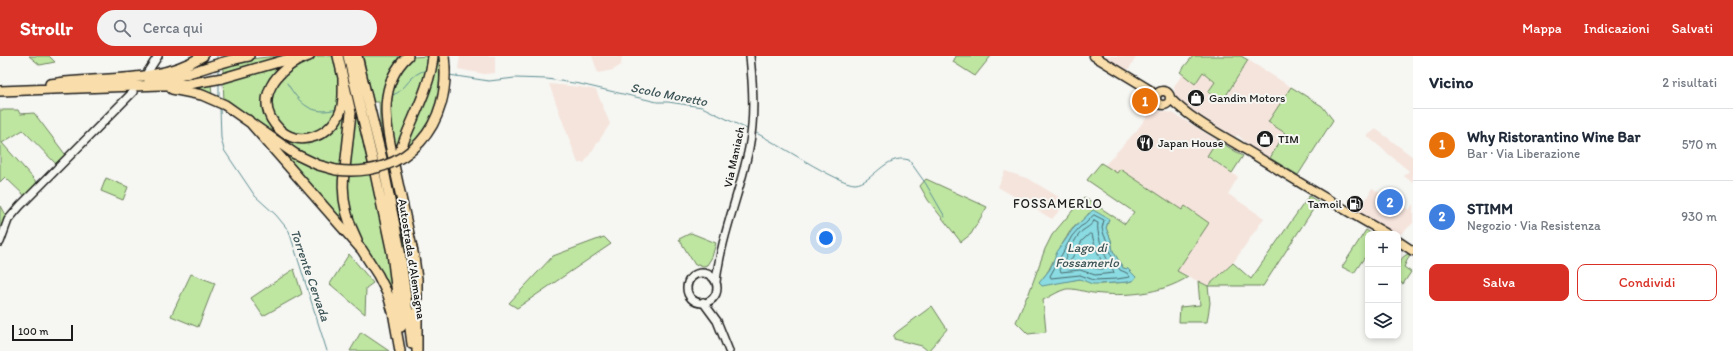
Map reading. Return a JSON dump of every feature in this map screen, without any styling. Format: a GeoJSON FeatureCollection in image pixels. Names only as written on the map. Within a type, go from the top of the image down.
{"type":"FeatureCollection","features":[{"type":"Feature","properties":{"kind":"highway"},"geometry":{"type":"LineString","coordinates":[[50,84],[151,76],[178,68],[202,56]]}},
{"type":"Feature","properties":{"kind":"highway"},"geometry":{"type":"LineString","coordinates":[[0,85],[50,84],[181,75],[222,62],[249,56]]}},
{"type":"Feature","properties":{"kind":"highway"},"geometry":{"type":"LineString","coordinates":[[0,91],[188,84],[223,78],[299,56]]}},
{"type":"Feature","properties":{"kind":"highway"},"geometry":{"type":"LineString","coordinates":[[309,56],[296,61],[282,70],[272,82],[269,91],[268,106],[270,115],[281,130],[298,138],[308,138],[317,136],[332,126],[341,110],[343,79]]}},
{"type":"Feature","properties":{"kind":"highway"},"geometry":{"type":"LineString","coordinates":[[338,56],[351,113],[342,171],[344,203],[353,231],[362,250],[378,275],[388,295],[402,351]]}},
{"type":"Feature","properties":{"kind":"highway","name":"Autostrada d'Alemagna"},"geometry":{"type":"LineString","coordinates":[[348,56],[400,250],[413,351]]}},
{"type":"Feature","properties":{"kind":"highway","name":"Autostrada d'Alemagna"},"geometry":{"type":"LineString","coordinates":[[357,56],[379,168],[392,253],[401,324],[402,351]]}},
{"type":"Feature","properties":{"kind":"highway"},"geometry":{"type":"LineString","coordinates":[[408,56],[397,69],[391,80],[386,100],[386,123],[396,160],[398,180],[415,264],[417,279],[417,351]]}},
{"type":"Feature","properties":{"kind":"highway"},"geometry":{"type":"LineString","coordinates":[[396,160],[425,89],[433,56]]}},
{"type":"Feature","properties":{"kind":"highway"},"geometry":{"type":"LineString","coordinates":[[88,88],[170,89],[202,95],[225,105],[295,154],[318,165],[342,171],[370,170],[396,162],[416,147],[432,127],[438,114],[444,88],[444,56]]}},
{"type":"Feature","properties":{"kind":"highway"},"geometry":{"type":"LineString","coordinates":[[248,120],[362,250]]}},
{"type":"Feature","properties":{"kind":"main road"},"geometry":{"type":"LineString","coordinates":[[150,77],[158,56]]}},
{"type":"Feature","properties":{"kind":"main road","name":"Via Maniach"},"geometry":{"type":"LineString","coordinates":[[716,282],[719,260],[744,170],[751,137],[753,92],[750,56]]}},
{"type":"Feature","properties":{"kind":"main road"},"geometry":{"type":"LineString","coordinates":[[1094,56],[1155,93],[1166,92],[1169,101],[1182,110],[1296,181],[1382,231]]}},
{"type":"Feature","properties":{"kind":"main road"},"geometry":{"type":"LineString","coordinates":[[0,242],[8,220],[20,206],[133,92]]}},
{"type":"Feature","properties":{"kind":"main road"},"geometry":{"type":"LineString","coordinates":[[1155,93],[1159,104],[1163,106],[1169,101]]}},
{"type":"Feature","properties":{"kind":"main road"},"geometry":{"type":"LineString","coordinates":[[1401,243],[1413,250]]}},
{"type":"Feature","properties":{"kind":"main road"},"geometry":{"type":"LineString","coordinates":[[714,296],[710,300],[703,302],[693,299],[688,293],[688,288],[689,281],[693,276],[705,273],[719,260]]}},
{"type":"Feature","properties":{"kind":"main road"},"geometry":{"type":"LineString","coordinates":[[705,273],[713,277],[716,282],[717,289],[714,296],[714,308],[717,321],[729,351]]}},
{"type":"Feature","properties":{"kind":"main road"},"geometry":{"type":"LineString","coordinates":[[703,302],[717,321]]}},
{"type":"Feature","properties":{"kind":"shaded area"},"geometry":{"type":"Polygon","coordinates":[[[460,56],[495,56],[495,73],[484,74],[458,69],[460,56]]]}},
{"type":"Feature","properties":{"kind":"shaded area"},"geometry":{"type":"Polygon","coordinates":[[[592,56],[622,56],[621,65],[613,70],[598,73],[592,56]]]}},
{"type":"Feature","properties":{"kind":"shaded area"},"geometry":{"type":"Polygon","coordinates":[[[1094,56],[1137,56],[1125,75],[1094,56]]]}},
{"type":"Feature","properties":{"kind":"shaded area"},"geometry":{"type":"Polygon","coordinates":[[[1248,60],[1291,87],[1268,122],[1285,133],[1270,158],[1249,146],[1238,135],[1235,137],[1178,102],[1175,97],[1174,86],[1183,74],[1195,84],[1203,72],[1215,82],[1223,102],[1248,60]]]}},
{"type":"Feature","properties":{"kind":"shaded area"},"geometry":{"type":"Polygon","coordinates":[[[549,84],[596,90],[610,124],[584,163],[578,163],[549,84]]]}},
{"type":"Feature","properties":{"kind":"shaded area"},"geometry":{"type":"Polygon","coordinates":[[[1152,110],[1173,113],[1217,140],[1207,157],[1238,177],[1228,194],[1264,218],[1233,263],[1208,286],[1177,271],[1209,223],[1185,206],[1182,210],[1120,170],[1117,174],[1105,165],[1137,130],[1152,110]]]}},
{"type":"Feature","properties":{"kind":"shaded area"},"geometry":{"type":"Polygon","coordinates":[[[1376,129],[1413,157],[1413,183],[1404,176],[1409,171],[1367,136],[1376,129]]]}},
{"type":"Feature","properties":{"kind":"shaded area"},"geometry":{"type":"Polygon","coordinates":[[[1005,171],[1029,179],[1067,202],[1052,219],[998,187],[1005,171]]]}},
{"type":"Feature","properties":{"kind":"shaded area"},"geometry":{"type":"Polygon","coordinates":[[[1372,188],[1409,210],[1413,204],[1413,223],[1401,233],[1401,231],[1392,231],[1360,212],[1372,188]]]}},
{"type":"Feature","properties":{"kind":"green space"},"geometry":{"type":"Polygon","coordinates":[[[29,56],[49,56],[55,62],[40,65],[29,56]]]}},
{"type":"Feature","properties":{"kind":"green space"},"geometry":{"type":"Polygon","coordinates":[[[276,56],[295,56],[223,76],[223,65],[242,60],[276,56]]]}},
{"type":"Feature","properties":{"kind":"green space"},"geometry":{"type":"Polygon","coordinates":[[[318,56],[334,56],[340,84],[340,100],[334,118],[320,131],[296,134],[281,126],[274,115],[270,102],[276,81],[302,61],[318,56]]]}},
{"type":"Feature","properties":{"kind":"green space"},"geometry":{"type":"Polygon","coordinates":[[[342,56],[369,167],[346,169],[353,127],[342,56]]]}},
{"type":"Feature","properties":{"kind":"green space"},"geometry":{"type":"Polygon","coordinates":[[[363,56],[405,56],[385,91],[391,159],[388,161],[380,123],[379,102],[373,102],[363,56]]]}},
{"type":"Feature","properties":{"kind":"green space"},"geometry":{"type":"Polygon","coordinates":[[[429,56],[427,71],[397,156],[390,132],[390,88],[406,62],[413,57],[429,56]]]}},
{"type":"Feature","properties":{"kind":"green space"},"geometry":{"type":"Polygon","coordinates":[[[435,56],[441,56],[441,71],[435,110],[422,132],[402,153],[435,56]]]}},
{"type":"Feature","properties":{"kind":"green space"},"geometry":{"type":"Polygon","coordinates":[[[956,56],[991,56],[975,76],[953,62],[956,56]]]}},
{"type":"Feature","properties":{"kind":"green space"},"geometry":{"type":"Polygon","coordinates":[[[1193,56],[1241,56],[1248,60],[1222,102],[1208,92],[1215,82],[1203,72],[1195,84],[1180,72],[1193,56]]]}},
{"type":"Feature","properties":{"kind":"green space"},"geometry":{"type":"Polygon","coordinates":[[[286,62],[267,91],[279,130],[311,138],[348,106],[342,168],[312,160],[224,102],[223,80],[286,62]]]}},
{"type":"Feature","properties":{"kind":"green space"},"geometry":{"type":"Polygon","coordinates":[[[211,83],[212,96],[185,87],[211,83]]]}},
{"type":"Feature","properties":{"kind":"green space"},"geometry":{"type":"Polygon","coordinates":[[[1291,87],[1322,106],[1333,120],[1298,175],[1270,158],[1285,133],[1268,122],[1291,87]]]}},
{"type":"Feature","properties":{"kind":"green space"},"geometry":{"type":"Polygon","coordinates":[[[0,110],[18,110],[20,114],[34,113],[68,158],[59,167],[23,130],[2,143],[40,186],[28,199],[5,177],[0,182],[0,110]]]}},
{"type":"Feature","properties":{"kind":"green space"},"geometry":{"type":"Polygon","coordinates":[[[269,137],[342,174],[345,217],[338,220],[269,137]]]}},
{"type":"Feature","properties":{"kind":"green space"},"geometry":{"type":"Polygon","coordinates":[[[1217,140],[1243,156],[1232,173],[1207,156],[1217,140]]]}},
{"type":"Feature","properties":{"kind":"green space"},"geometry":{"type":"Polygon","coordinates":[[[1101,163],[1117,173],[1120,169],[1182,210],[1185,206],[1209,223],[1177,271],[1188,277],[1177,283],[1155,291],[1142,293],[1118,295],[1093,293],[1072,289],[1063,290],[1043,300],[1046,332],[1028,334],[1016,322],[1028,296],[1045,249],[1052,235],[1084,197],[1125,224],[1134,212],[1087,180],[1101,163]],[[1089,213],[1069,233],[1047,273],[1042,279],[1052,283],[1080,279],[1100,284],[1128,282],[1134,280],[1128,269],[1123,268],[1113,251],[1111,240],[1106,228],[1108,223],[1089,213]]]}},
{"type":"Feature","properties":{"kind":"green space"},"geometry":{"type":"Polygon","coordinates":[[[393,165],[413,265],[413,317],[398,208],[389,167],[393,165]]]}},
{"type":"Feature","properties":{"kind":"green space"},"geometry":{"type":"Polygon","coordinates":[[[370,172],[387,249],[396,309],[349,216],[346,174],[370,172]]]}},
{"type":"Feature","properties":{"kind":"green space"},"geometry":{"type":"Polygon","coordinates":[[[106,178],[128,187],[123,200],[101,191],[106,178]]]}},
{"type":"Feature","properties":{"kind":"green space"},"geometry":{"type":"Polygon","coordinates":[[[926,179],[987,207],[971,234],[961,242],[928,200],[920,186],[926,179]]]}},
{"type":"Feature","properties":{"kind":"green space"},"geometry":{"type":"Polygon","coordinates":[[[1309,196],[1318,202],[1263,286],[1208,286],[1233,263],[1251,279],[1309,196]]]}},
{"type":"Feature","properties":{"kind":"green space"},"geometry":{"type":"Polygon","coordinates":[[[0,206],[8,220],[0,234],[0,206]]]}},
{"type":"Feature","properties":{"kind":"green space"},"geometry":{"type":"Polygon","coordinates":[[[1365,232],[1365,259],[1364,258],[1354,273],[1342,267],[1365,232]]]}},
{"type":"Feature","properties":{"kind":"green space"},"geometry":{"type":"Polygon","coordinates":[[[691,233],[716,243],[712,257],[707,265],[695,265],[679,239],[691,233]]]}},
{"type":"Feature","properties":{"kind":"green space"},"geometry":{"type":"Polygon","coordinates":[[[604,237],[611,244],[517,308],[509,303],[553,256],[604,237]]]}},
{"type":"Feature","properties":{"kind":"green space"},"geometry":{"type":"Polygon","coordinates":[[[349,254],[373,283],[366,288],[365,314],[330,284],[349,254]]]}},
{"type":"Feature","properties":{"kind":"green space"},"geometry":{"type":"Polygon","coordinates":[[[1410,254],[1404,267],[1411,272],[1403,284],[1401,283],[1401,260],[1404,256],[1410,254]]]}},
{"type":"Feature","properties":{"kind":"green space"},"geometry":{"type":"Polygon","coordinates":[[[294,269],[302,294],[263,316],[251,298],[294,269]]]}},
{"type":"Feature","properties":{"kind":"green space"},"geometry":{"type":"Polygon","coordinates":[[[191,274],[215,283],[198,327],[171,316],[191,274]]]}},
{"type":"Feature","properties":{"kind":"green space"},"geometry":{"type":"Polygon","coordinates":[[[1198,281],[1208,286],[1210,303],[1207,322],[1179,322],[1180,307],[1200,305],[1198,281]]]}},
{"type":"Feature","properties":{"kind":"green space"},"geometry":{"type":"Polygon","coordinates":[[[932,306],[947,329],[928,351],[922,346],[894,339],[894,335],[897,332],[932,306]]]}},
{"type":"Feature","properties":{"kind":"green space"},"geometry":{"type":"Polygon","coordinates":[[[361,332],[389,351],[350,351],[361,332]]]}},
{"type":"Feature","properties":{"kind":"water","name":"Lago di Fossamerlo"},"geometry":{"type":"Polygon","coordinates":[[[1093,210],[1109,219],[1106,228],[1111,240],[1113,251],[1123,268],[1128,269],[1136,277],[1134,280],[1128,282],[1092,284],[1080,279],[1042,286],[1039,283],[1050,269],[1057,252],[1073,229],[1093,210]]]}},
{"type":"Feature","properties":{"kind":"waterway","name":"Torrente Cervada"},"geometry":{"type":"LineString","coordinates":[[218,69],[218,75]]}},
{"type":"Feature","properties":{"kind":"waterway","name":"Scolo Moretto"},"geometry":{"type":"LineString","coordinates":[[393,95],[398,93],[416,74],[427,70]]}},
{"type":"Feature","properties":{"kind":"waterway","name":"Scolo Moretto"},"geometry":{"type":"LineString","coordinates":[[449,75],[489,81],[515,78],[547,79],[580,84],[657,102],[668,102],[702,107],[749,130]]}},
{"type":"Feature","properties":{"kind":"waterway","name":"Torrente Cervada"},"geometry":{"type":"LineString","coordinates":[[219,83],[219,98]]}},
{"type":"Feature","properties":{"kind":"waterway","name":"Scolo Moretto"},"geometry":{"type":"LineString","coordinates":[[287,83],[297,97],[307,106],[320,111],[337,109]]}},
{"type":"Feature","properties":{"kind":"waterway","name":"Torrente Cervada"},"geometry":{"type":"LineString","coordinates":[[220,107],[221,138],[224,150],[255,196],[276,215],[289,231],[327,351]]}},
{"type":"Feature","properties":{"kind":"waterway","name":"Scolo Moretto"},"geometry":{"type":"LineString","coordinates":[[754,132],[821,170],[855,184],[868,179],[886,164],[901,159],[909,160],[926,184],[945,217]]}},
{"type":"Feature","properties":{"kind":"place","name":"Gandin Motors"},"geometry":{"type":"Point","coordinates":[1196,98]}},
{"type":"Feature","properties":{"kind":"place","name":"Why Ristorantino Wine Bar"},"geometry":{"type":"Point","coordinates":[1145,101]}},
{"type":"Feature","properties":{"kind":"place","name":"TIM"},"geometry":{"type":"Point","coordinates":[1265,139]}},
{"type":"Feature","properties":{"kind":"place","name":"Japan House"},"geometry":{"type":"Point","coordinates":[1145,143]}},
{"type":"Feature","properties":{"kind":"place","name":"STIMM"},"geometry":{"type":"Point","coordinates":[1390,202]}},
{"type":"Feature","properties":{"kind":"place","name":"Tamoil"},"geometry":{"type":"Point","coordinates":[1355,204]}},
{"type":"Feature","properties":{"kind":"district","name":"FOSSAMERLO"},"geometry":{"type":"Point","coordinates":[1058,203]}}]}
